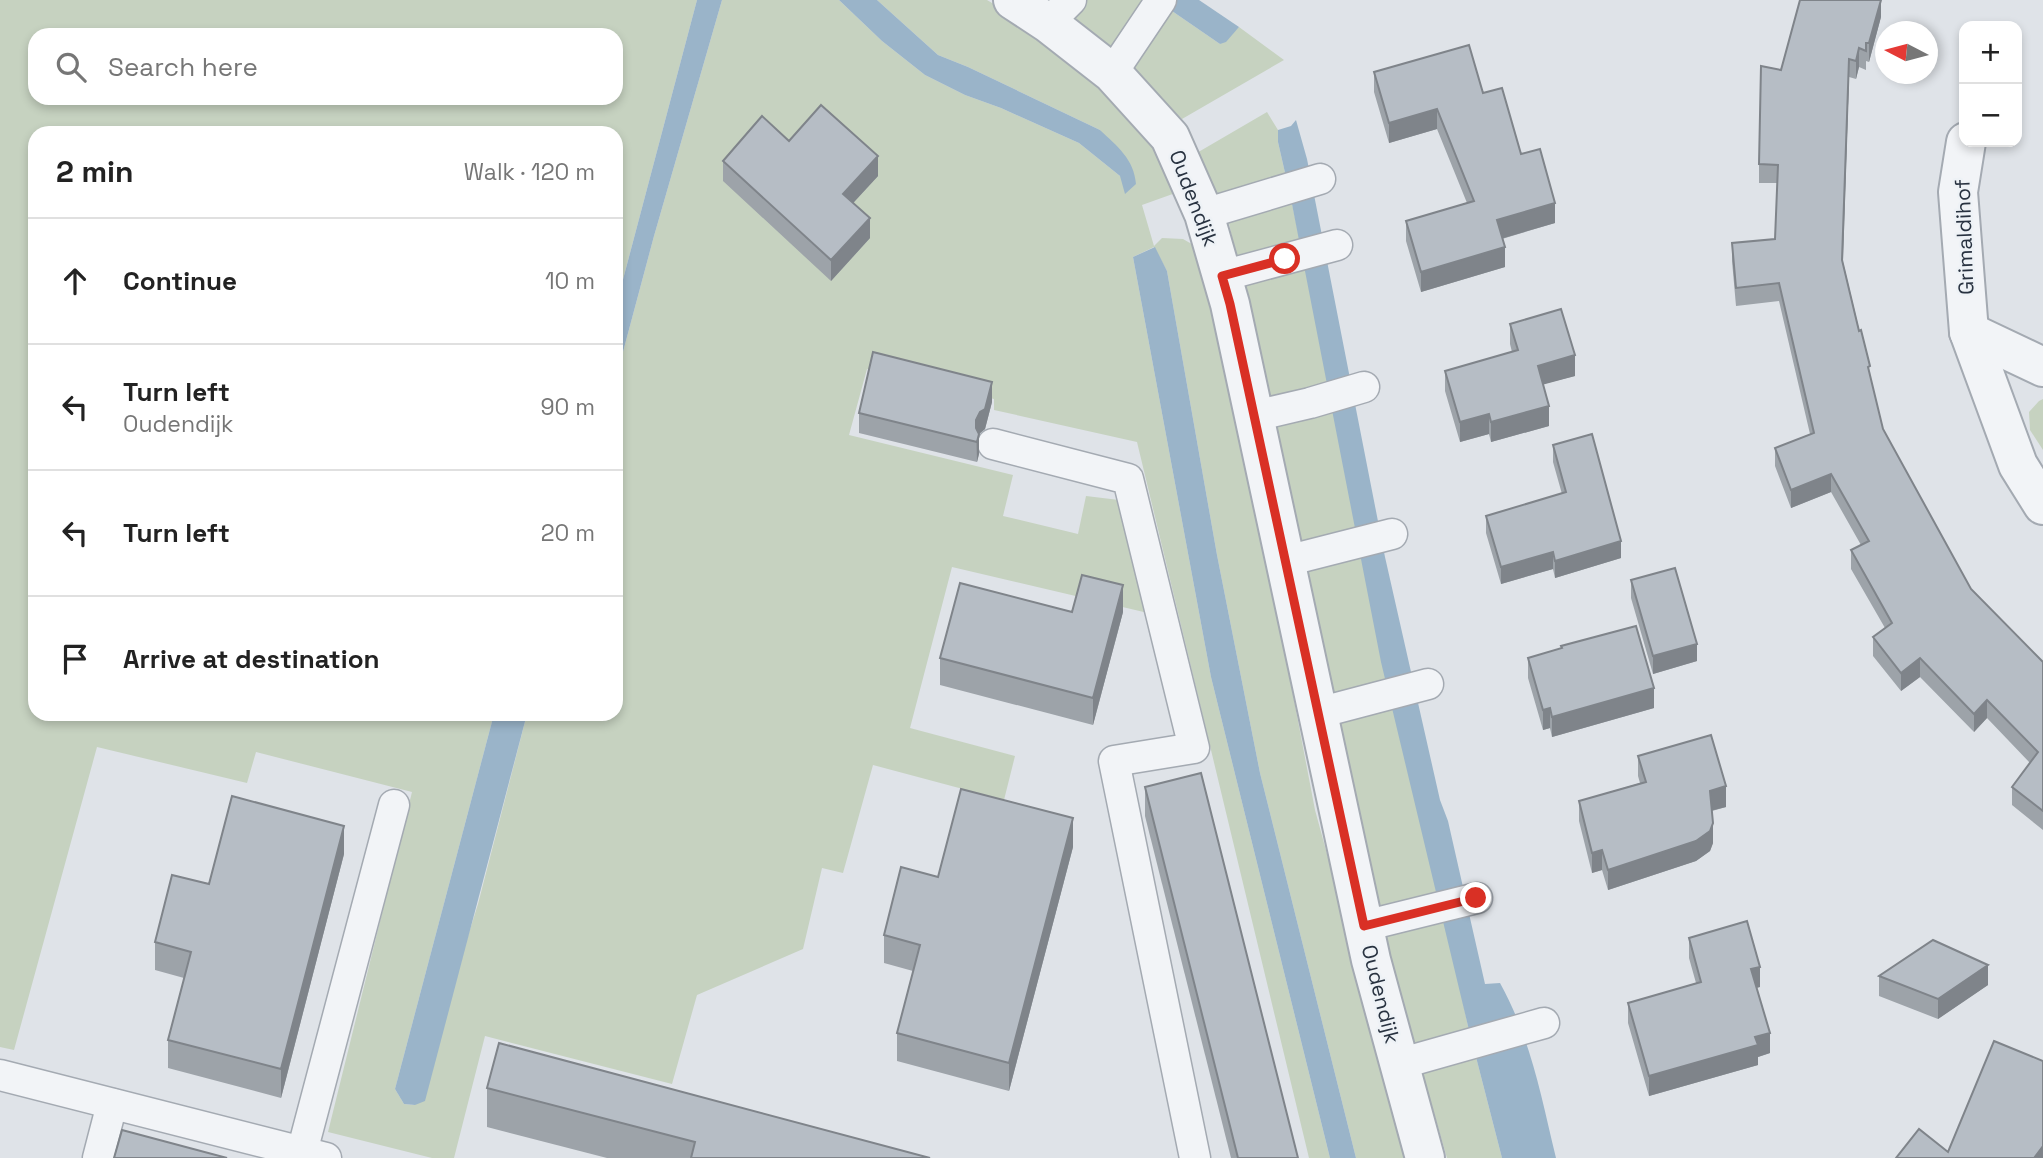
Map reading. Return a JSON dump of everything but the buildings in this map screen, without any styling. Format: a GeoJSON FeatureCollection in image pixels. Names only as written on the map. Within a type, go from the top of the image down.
{"type":"FeatureCollection","features":[{"type":"Feature","properties":{"kind":"street","name":"Oudendijk"},"geometry":{"type":"LineString","coordinates":[[1013,0],[1060,11],[1170,137],[1204,214],[1230,304],[1371,960],[1425,1158]]}},
{"type":"Feature","properties":{"kind":"street","name":"Grimaldihof"},"geometry":{"type":"LineString","coordinates":[[1965,147],[1958,192],[1969,332],[2018,465],[2043,505]]}},
{"type":"Feature","properties":{"kind":"street"},"geometry":{"type":"LineString","coordinates":[[1969,332],[2043,367]]}},
{"type":"Feature","properties":{"kind":"lane"},"geometry":{"type":"LineString","coordinates":[[1112,73],[1156,8]]}},
{"type":"Feature","properties":{"kind":"lane"},"geometry":{"type":"LineString","coordinates":[[1204,214],[1320,179]]}},
{"type":"Feature","properties":{"kind":"lane"},"geometry":{"type":"LineString","coordinates":[[1222,276],[1337,244]]}},
{"type":"Feature","properties":{"kind":"lane"},"geometry":{"type":"LineString","coordinates":[[1254,416],[1364,387]]}},
{"type":"Feature","properties":{"kind":"lane"},"geometry":{"type":"LineString","coordinates":[[993,444],[1128,479],[1194,748],[1114,761],[1195,1158]]}},
{"type":"Feature","properties":{"kind":"lane"},"geometry":{"type":"LineString","coordinates":[[1286,561],[1392,534]]}},
{"type":"Feature","properties":{"kind":"lane"},"geometry":{"type":"LineString","coordinates":[[1318,713],[1428,684]]}},
{"type":"Feature","properties":{"kind":"lane"},"geometry":{"type":"LineString","coordinates":[[0,1075],[314,1155],[394,805]]}},
{"type":"Feature","properties":{"kind":"lane"},"geometry":{"type":"LineString","coordinates":[[1364,926],[1476,898]]}},
{"type":"Feature","properties":{"kind":"lane"},"geometry":{"type":"LineString","coordinates":[[1399,1064],[1544,1023]]}},
{"type":"Feature","properties":{"kind":"lane"},"geometry":{"type":"LineString","coordinates":[[98,1158],[112,1104]]}},
{"type":"Feature","properties":{"kind":"green space"},"geometry":{"type":"Polygon","coordinates":[[[0,0],[697,0],[623,280],[623,126],[28,126],[28,721],[492,721],[395,1089],[404,1104],[415,1105],[478,904],[525,721],[623,721],[623,352],[722,0],[839,0],[882,41],[925,75],[965,95],[1079,143],[1120,176],[1136,184],[1100,130],[938,55],[877,0],[987,0],[1017,18],[1141,121],[1181,191],[1142,205],[1154,246],[1162,238],[1183,239],[1204,251],[1226,343],[1315,810],[1410,1158],[1356,1158],[1260,773],[1217,555],[1167,271],[1154,247],[1133,257],[1211,677],[1330,1158],[1309,1158],[1137,442],[994,410],[994,399],[867,369],[849,435],[1013,475],[1003,516],[1078,534],[1086,496],[1119,500],[1148,613],[952,567],[910,728],[1015,756],[1004,800],[873,765],[843,873],[822,868],[803,949],[697,995],[672,1084],[485,1036],[454,1158],[432,1158],[328,1132],[412,792],[256,752],[247,783],[97,747],[14,1050],[0,1047],[0,0]]]}},
{"type":"Feature","properties":{"kind":"green space"},"geometry":{"type":"Polygon","coordinates":[[[1039,0],[1156,0],[1220,44],[1239,27],[1284,60],[1182,119],[1119,57],[1039,0]]]}},
{"type":"Feature","properties":{"kind":"green space"},"geometry":{"type":"Polygon","coordinates":[[[1267,112],[1278,130],[1278,142],[1468,1026],[1502,1158],[1447,1158],[1379,923],[1227,214],[1195,154],[1267,112]]]}},
{"type":"Feature","properties":{"kind":"green space"},"geometry":{"type":"Polygon","coordinates":[[[2043,399],[2043,450],[2030,430],[2029,412],[2043,399]]]}},
{"type":"Feature","properties":{"kind":"water"},"geometry":{"type":"Polygon","coordinates":[[[697,0],[722,0],[623,352],[623,280],[697,0]]]}},
{"type":"Feature","properties":{"kind":"water"},"geometry":{"type":"Polygon","coordinates":[[[839,0],[877,0],[938,55],[1100,130],[1128,160],[1136,184],[1125,194],[1120,176],[1079,143],[965,95],[925,75],[882,41],[839,0]]]}},
{"type":"Feature","properties":{"kind":"water"},"geometry":{"type":"Polygon","coordinates":[[[1156,0],[1199,0],[1239,27],[1226,42],[1220,44],[1156,0]]]}},
{"type":"Feature","properties":{"kind":"water"},"geometry":{"type":"Polygon","coordinates":[[[1296,120],[1307,159],[1385,557],[1485,984],[1500,983],[1520,1025],[1534,1068],[1556,1158],[1502,1158],[1468,1026],[1381,662],[1278,142],[1278,130],[1291,126],[1296,120]]]}},
{"type":"Feature","properties":{"kind":"water"},"geometry":{"type":"Polygon","coordinates":[[[1155,247],[1167,271],[1217,555],[1260,773],[1356,1158],[1330,1158],[1211,677],[1133,257],[1155,247]]]}},
{"type":"Feature","properties":{"kind":"water"},"geometry":{"type":"Polygon","coordinates":[[[492,721],[525,721],[425,1101],[415,1105],[404,1104],[395,1089],[492,721]]]}},
{"type":"Feature","properties":{"kind":"route"},"geometry":{"type":"LineString","coordinates":[[1285,259],[1222,276],[1364,926],[1476,898]]}}]}
